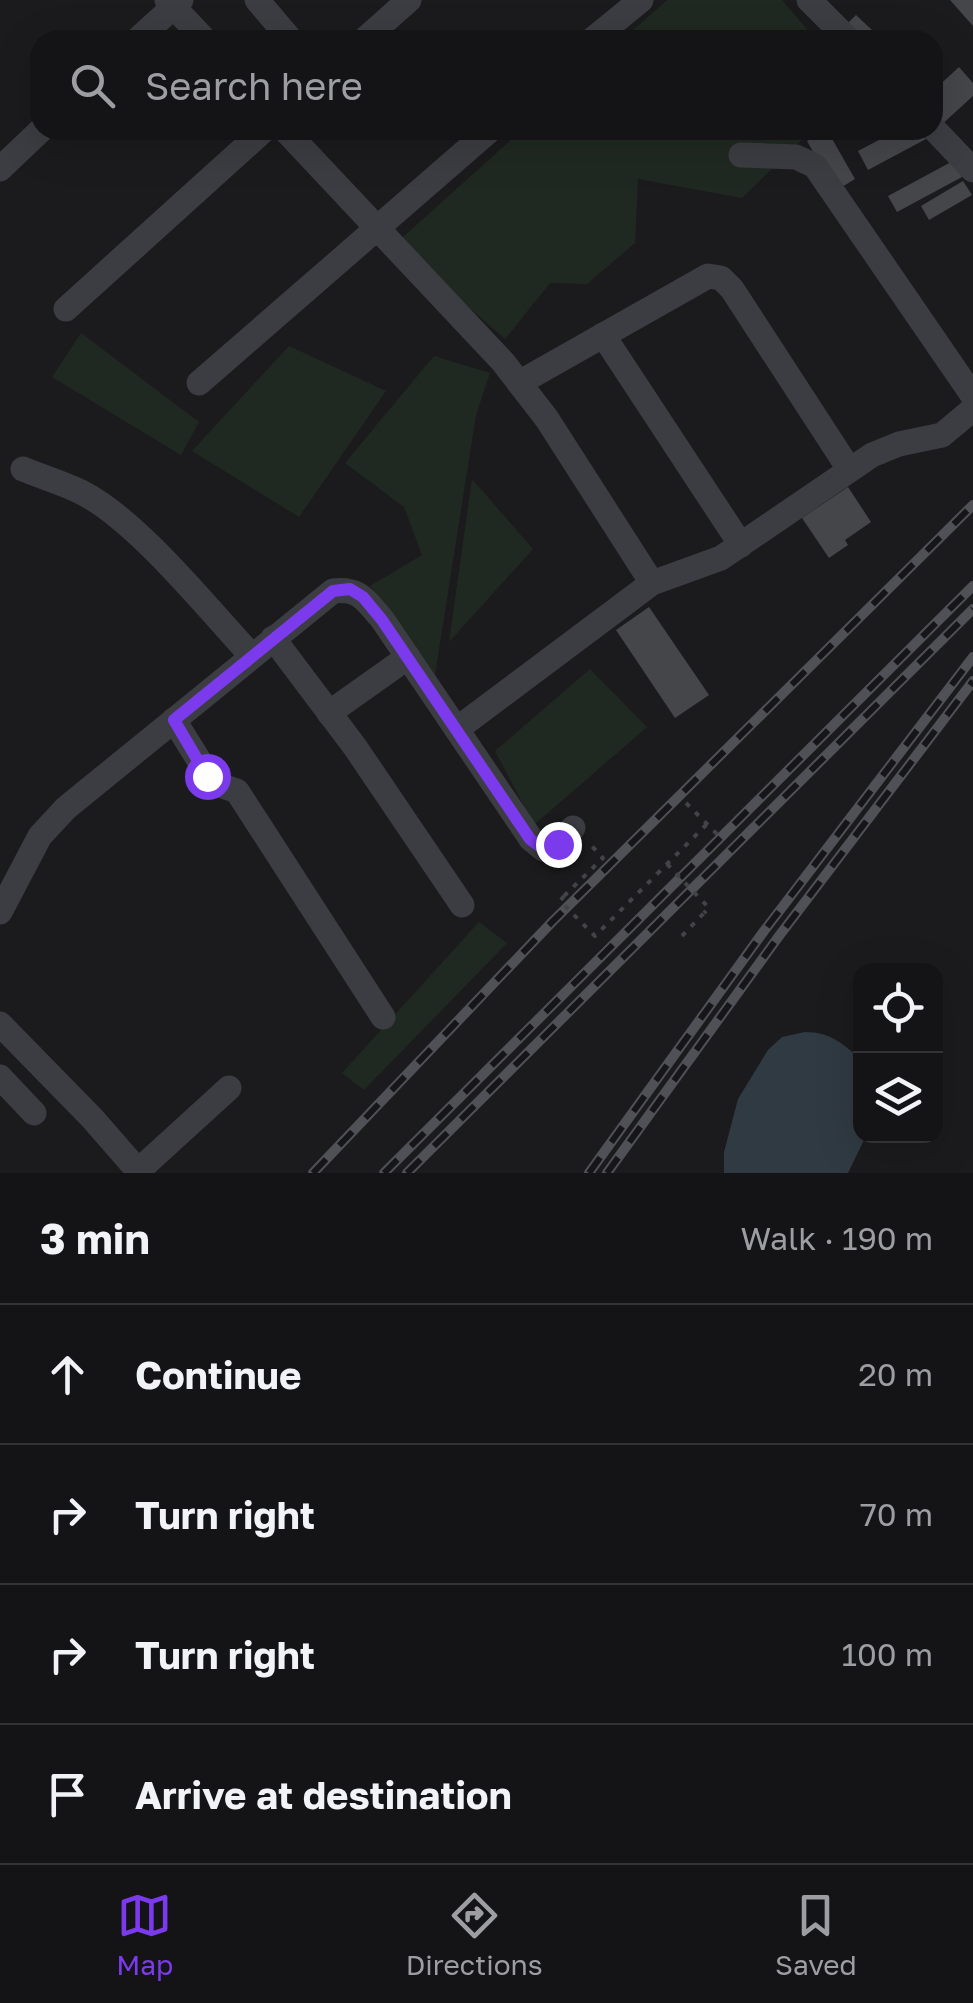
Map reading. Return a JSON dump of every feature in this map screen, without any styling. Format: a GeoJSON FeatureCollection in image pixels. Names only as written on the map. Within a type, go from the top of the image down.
{"type":"FeatureCollection","features":[{"type":"Feature","properties":{"kind":"street"},"geometry":{"type":"LineString","coordinates":[[257,0],[282,30]]}},
{"type":"Feature","properties":{"kind":"street"},"geometry":{"type":"LineString","coordinates":[[375,30],[409,0]]}},
{"type":"Feature","properties":{"kind":"street"},"geometry":{"type":"LineString","coordinates":[[604,30],[640,0]]}},
{"type":"Feature","properties":{"kind":"street"},"geometry":{"type":"LineString","coordinates":[[809,0],[838,30]]}},
{"type":"Feature","properties":{"kind":"street"},"geometry":{"type":"LineString","coordinates":[[147,30],[174,2],[196,30]]}},
{"type":"Feature","properties":{"kind":"street"},"geometry":{"type":"LineString","coordinates":[[943,138],[973,170]]}},
{"type":"Feature","properties":{"kind":"street"},"geometry":{"type":"LineString","coordinates":[[0,168],[30,140]]}},
{"type":"Feature","properties":{"kind":"street"},"geometry":{"type":"LineString","coordinates":[[66,310],[253,140]]}},
{"type":"Feature","properties":{"kind":"street"},"geometry":{"type":"LineString","coordinates":[[294,140],[519,383],[547,419],[652,583]]}},
{"type":"Feature","properties":{"kind":"street"},"geometry":{"type":"LineString","coordinates":[[199,383],[479,140]]}},
{"type":"Feature","properties":{"kind":"street"},"geometry":{"type":"LineString","coordinates":[[741,155],[796,157],[815,166],[973,396]]}},
{"type":"Feature","properties":{"kind":"street"},"geometry":{"type":"LineString","coordinates":[[519,383],[708,276],[721,278],[732,288],[849,470]]}},
{"type":"Feature","properties":{"kind":"street"},"geometry":{"type":"LineString","coordinates":[[603,335],[741,545]]}},
{"type":"Feature","properties":{"kind":"street"},"geometry":{"type":"LineString","coordinates":[[458,729],[652,583],[703,566],[741,545],[849,470],[900,444],[942,436],[973,410]]}},
{"type":"Feature","properties":{"kind":"street"},"geometry":{"type":"LineString","coordinates":[[23,469],[82,492],[106,507],[154,552],[251,656]]}},
{"type":"Feature","properties":{"kind":"street"},"geometry":{"type":"LineString","coordinates":[[0,912],[40,836],[66,808],[333,591],[350,589],[363,597],[458,729],[530,839],[543,849],[558,844],[573,828]]}},
{"type":"Feature","properties":{"kind":"street"},"geometry":{"type":"LineString","coordinates":[[272,638],[462,905]]}},
{"type":"Feature","properties":{"kind":"street"},"geometry":{"type":"LineString","coordinates":[[329,713],[408,657]]}},
{"type":"Feature","properties":{"kind":"street"},"geometry":{"type":"LineString","coordinates":[[174,720],[212,784],[237,791],[383,1017]]}},
{"type":"Feature","properties":{"kind":"street"},"geometry":{"type":"LineString","coordinates":[[0,1024],[139,1172],[229,1088]]}},
{"type":"Feature","properties":{"kind":"street"},"geometry":{"type":"LineString","coordinates":[[0,1076],[34,1113]]}},
{"type":"Feature","properties":{"kind":"path"},"geometry":{"type":"LineString","coordinates":[[686,803],[717,834]]}},
{"type":"Feature","properties":{"kind":"path"},"geometry":{"type":"LineString","coordinates":[[597,864],[560,901],[595,936],[708,824]]}},
{"type":"Feature","properties":{"kind":"path"},"geometry":{"type":"LineString","coordinates":[[667,864],[710,908],[682,936]]}},
{"type":"Feature","properties":{"kind":"shaded area"},"geometry":{"type":"Polygon","coordinates":[[[667,0],[782,0],[808,30],[633,30],[667,0]]]}},
{"type":"Feature","properties":{"kind":"shaded area"},"geometry":{"type":"Polygon","coordinates":[[[511,140],[802,140],[742,198],[638,179],[635,243],[587,284],[550,283],[505,339],[444,286],[402,238],[511,140]]]}},
{"type":"Feature","properties":{"kind":"shaded area"},"geometry":{"type":"Polygon","coordinates":[[[81,333],[199,422],[181,455],[52,377],[81,333]]]}},
{"type":"Feature","properties":{"kind":"shaded area"},"geometry":{"type":"Polygon","coordinates":[[[289,346],[386,391],[299,517],[192,451],[289,346]]]}},
{"type":"Feature","properties":{"kind":"shaded area"},"geometry":{"type":"Polygon","coordinates":[[[434,356],[490,373],[476,415],[435,675],[370,586],[422,555],[404,507],[345,463],[434,356]]]}},
{"type":"Feature","properties":{"kind":"shaded area"},"geometry":{"type":"Polygon","coordinates":[[[472,479],[533,549],[449,642],[472,479]]]}},
{"type":"Feature","properties":{"kind":"shaded area"},"geometry":{"type":"Polygon","coordinates":[[[590,669],[647,727],[534,825],[495,751],[590,669]]]}},
{"type":"Feature","properties":{"kind":"shaded area"},"geometry":{"type":"Polygon","coordinates":[[[479,922],[507,943],[364,1090],[342,1073],[479,922]]]}},
{"type":"Feature","properties":{"kind":"shaded area"},"geometry":{"type":"Polygon","coordinates":[[[814,1033],[829,1037],[853,1053],[853,1143],[863,1143],[848,1173],[724,1173],[724,1152],[738,1099],[768,1050],[782,1037],[814,1033]]]}},
{"type":"Feature","properties":{"kind":"building"},"geometry":{"type":"Polygon","coordinates":[[[950,0],[973,0],[973,26],[950,0]]]}},
{"type":"Feature","properties":{"kind":"building"},"geometry":{"type":"Polygon","coordinates":[[[856,15],[872,30],[847,30],[844,27],[856,15]]]}},
{"type":"Feature","properties":{"kind":"building"},"geometry":{"type":"Polygon","coordinates":[[[959,67],[973,83],[973,96],[943,123],[943,82],[959,67]]]}},
{"type":"Feature","properties":{"kind":"building"},"geometry":{"type":"Polygon","coordinates":[[[833,140],[855,179],[835,191],[807,141],[833,140]]]}},
{"type":"Feature","properties":{"kind":"building"},"geometry":{"type":"Polygon","coordinates":[[[879,140],[924,140],[868,170],[858,151],[879,140]]]}},
{"type":"Feature","properties":{"kind":"building"},"geometry":{"type":"Polygon","coordinates":[[[953,161],[962,177],[897,212],[888,196],[953,161]]]}},
{"type":"Feature","properties":{"kind":"building"},"geometry":{"type":"Polygon","coordinates":[[[963,181],[972,195],[929,220],[921,206],[963,181]]]}},
{"type":"Feature","properties":{"kind":"building"},"geometry":{"type":"Polygon","coordinates":[[[848,487],[871,522],[845,540],[848,545],[829,558],[802,518],[848,487]]]}},
{"type":"Feature","properties":{"kind":"building"},"geometry":{"type":"Polygon","coordinates":[[[649,607],[709,695],[675,718],[616,630],[649,607]]]}},
{"type":"Feature","properties":{"kind":"railway"},"geometry":{"type":"LineString","coordinates":[[313,1173],[552,922],[973,505]]}},
{"type":"Feature","properties":{"kind":"railway"},"geometry":{"type":"LineString","coordinates":[[384,1173],[973,586]]}},
{"type":"Feature","properties":{"kind":"railway"},"geometry":{"type":"LineString","coordinates":[[407,1173],[973,609]]}},
{"type":"Feature","properties":{"kind":"railway"},"geometry":{"type":"LineString","coordinates":[[589,1173],[764,931],[973,657]]}},
{"type":"Feature","properties":{"kind":"railway"},"geometry":{"type":"LineString","coordinates":[[607,1173],[779,936],[973,681]]}},
{"type":"Feature","properties":{"kind":"route"},"geometry":{"type":"LineString","coordinates":[[207,776],[174,720],[307,609],[333,591],[350,589],[363,597],[382,620],[530,839],[543,849],[558,844]]}}]}
